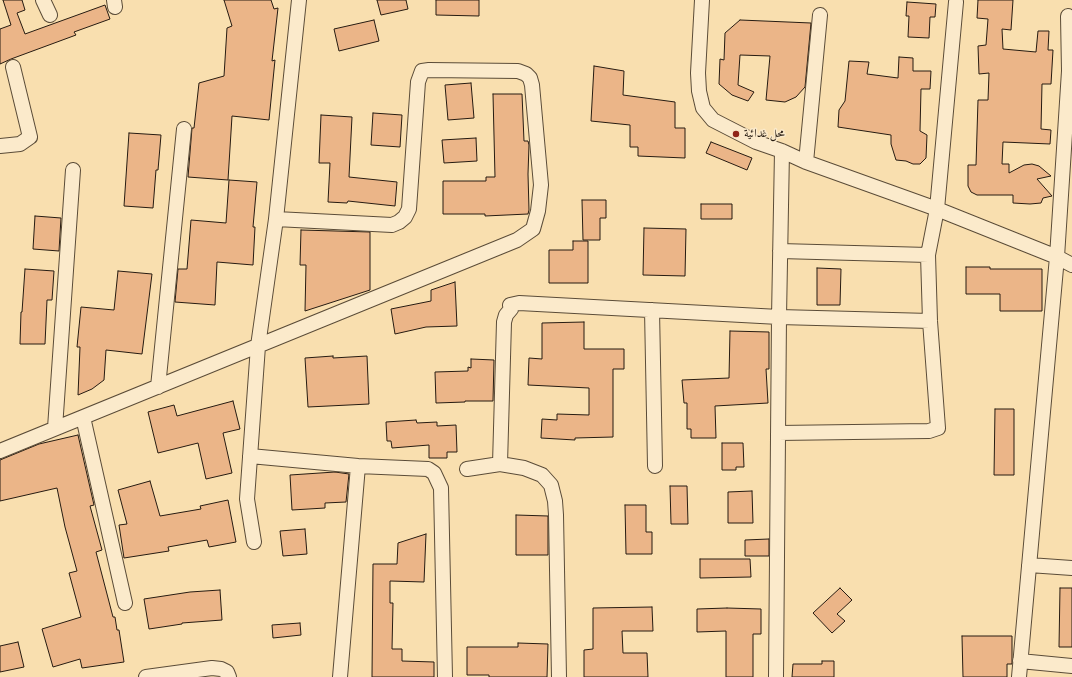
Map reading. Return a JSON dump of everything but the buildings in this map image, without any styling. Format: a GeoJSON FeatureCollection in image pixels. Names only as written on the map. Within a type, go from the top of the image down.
{"type":"FeatureCollection","features":[{"type":"Feature","properties":{"kind":"street"},"geometry":{"type":"LineString","coordinates":[[44,0],[50,16]]}},
{"type":"Feature","properties":{"kind":"street"},"geometry":{"type":"LineString","coordinates":[[254,542],[247,499],[258,346],[276,219],[299,0]]}},
{"type":"Feature","properties":{"kind":"street"},"geometry":{"type":"LineString","coordinates":[[702,0],[698,90],[702,108],[713,120],[756,142],[782,151],[806,162],[937,209],[1072,265]]}},
{"type":"Feature","properties":{"kind":"street"},"geometry":{"type":"LineString","coordinates":[[778,433],[929,431],[938,428],[930,321],[928,255],[937,209],[956,2]]}},
{"type":"Feature","properties":{"kind":"street"},"geometry":{"type":"LineString","coordinates":[[806,162],[820,15]]}},
{"type":"Feature","properties":{"kind":"street"},"geometry":{"type":"LineString","coordinates":[[1019,677],[1057,258],[1070,71],[1068,16]]}},
{"type":"Feature","properties":{"kind":"street"},"geometry":{"type":"LineString","coordinates":[[0,146],[20,144],[30,137],[13,67]]}},
{"type":"Feature","properties":{"kind":"street"},"geometry":{"type":"LineString","coordinates":[[0,451],[517,240],[533,229],[538,211],[541,185],[532,85],[530,78],[526,74],[518,71],[422,71],[418,82],[409,209],[405,217],[400,222],[392,225],[276,219]]}},
{"type":"Feature","properties":{"kind":"street"},"geometry":{"type":"LineString","coordinates":[[158,387],[184,129]]}},
{"type":"Feature","properties":{"kind":"street"},"geometry":{"type":"LineString","coordinates":[[776,677],[782,151]]}},
{"type":"Feature","properties":{"kind":"street"},"geometry":{"type":"LineString","coordinates":[[55,428],[73,170]]}},
{"type":"Feature","properties":{"kind":"street"},"geometry":{"type":"LineString","coordinates":[[780,251],[928,255]]}},
{"type":"Feature","properties":{"kind":"street"},"geometry":{"type":"LineString","coordinates":[[500,464],[504,322],[506,315],[511,309],[510,305],[519,303],[779,317],[930,321]]}},
{"type":"Feature","properties":{"kind":"street"},"geometry":{"type":"LineString","coordinates":[[652,310],[654,466]]}},
{"type":"Feature","properties":{"kind":"street"},"geometry":{"type":"LineString","coordinates":[[83,417],[125,603]]}},
{"type":"Feature","properties":{"kind":"street"},"geometry":{"type":"LineString","coordinates":[[250,456],[358,466],[428,468],[434,473],[442,488],[446,677]]}},
{"type":"Feature","properties":{"kind":"street"},"geometry":{"type":"LineString","coordinates":[[467,468],[500,464],[524,468],[542,475],[551,485],[555,501],[558,677]]}},
{"type":"Feature","properties":{"kind":"street"},"geometry":{"type":"LineString","coordinates":[[340,677],[358,466]]}},
{"type":"Feature","properties":{"kind":"street"},"geometry":{"type":"LineString","coordinates":[[1030,564],[1072,568]]}},
{"type":"Feature","properties":{"kind":"street"},"geometry":{"type":"LineString","coordinates":[[1020,661],[1072,666]]}},
{"type":"Feature","properties":{"kind":"street"},"geometry":{"type":"LineString","coordinates":[[146,677],[221,668],[227,672],[229,677]]}},
{"type":"Feature","properties":{"kind":"place","name":"محل غدائية"},"geometry":{"type":"Point","coordinates":[736,134]}}]}
